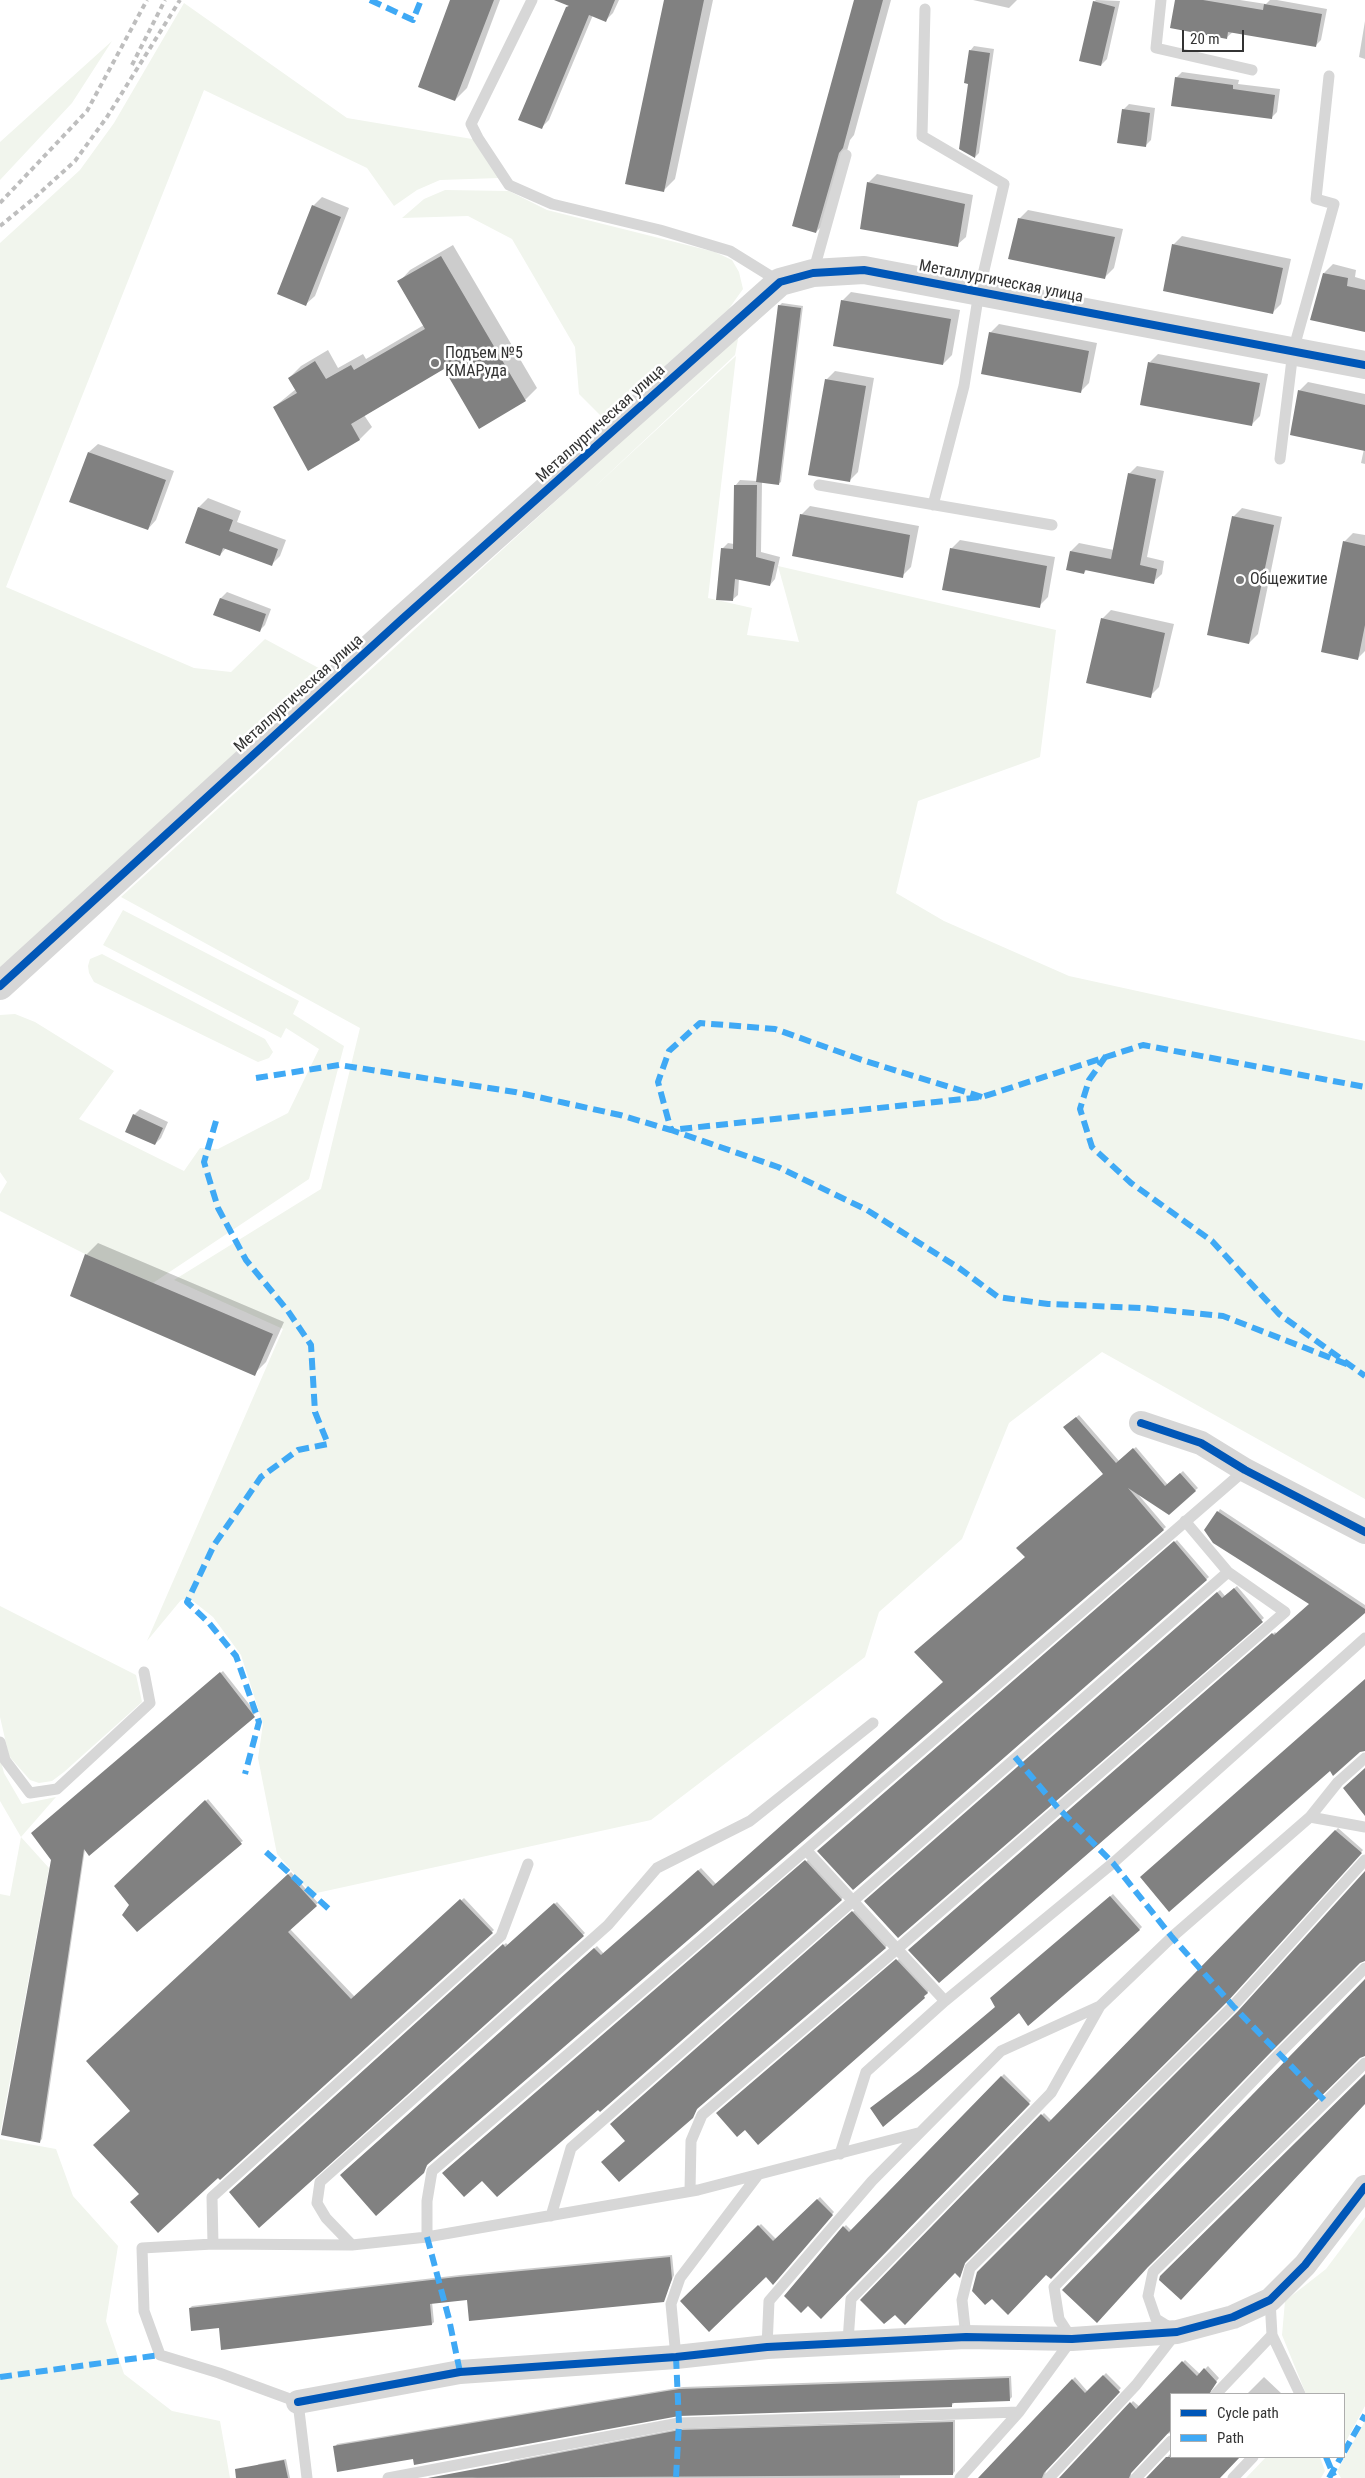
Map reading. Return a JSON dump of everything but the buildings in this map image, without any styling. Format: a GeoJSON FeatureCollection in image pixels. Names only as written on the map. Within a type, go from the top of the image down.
{"type":"FeatureCollection","features":[{"type":"Feature","properties":{"kind":"street","name":"Металлургическая улица"},"geometry":{"type":"LineString","coordinates":[[0,986],[394,627],[780,282],[813,273],[864,270],[1365,365]]}},
{"type":"Feature","properties":{"kind":"street"},"geometry":{"type":"LineString","coordinates":[[1141,1423],[1201,1442],[1245,1470],[1365,1532]]}},
{"type":"Feature","properties":{"kind":"street"},"geometry":{"type":"LineString","coordinates":[[298,2402],[460,2372],[676,2357],[767,2347],[966,2337],[1072,2339],[1177,2332],[1233,2317],[1270,2300],[1306,2265],[1365,2187]]}},
{"type":"Feature","properties":{"kind":"lane"},"geometry":{"type":"LineString","coordinates":[[532,0],[471,124],[509,185],[552,204],[660,230],[730,251],[780,282]]}},
{"type":"Feature","properties":{"kind":"lane"},"geometry":{"type":"LineString","coordinates":[[1161,0],[1156,48],[1252,70]]}},
{"type":"Feature","properties":{"kind":"lane"},"geometry":{"type":"LineString","coordinates":[[925,9],[922,136],[1004,184],[979,292],[964,386],[933,505]]}},
{"type":"Feature","properties":{"kind":"lane"},"geometry":{"type":"LineString","coordinates":[[1280,459],[1293,351],[1334,204],[1316,199],[1329,76]]}},
{"type":"Feature","properties":{"kind":"lane"},"geometry":{"type":"LineString","coordinates":[[813,273],[846,154]]}},
{"type":"Feature","properties":{"kind":"lane"},"geometry":{"type":"LineString","coordinates":[[819,485],[1052,525]]}},
{"type":"Feature","properties":{"kind":"lane"},"geometry":{"type":"LineString","coordinates":[[427,2237],[427,2201],[432,2171],[1245,1470]]}},
{"type":"Feature","properties":{"kind":"lane"},"geometry":{"type":"LineString","coordinates":[[690,2191],[691,2141],[702,2115],[1286,1612],[1228,1572],[1185,1521]]}},
{"type":"Feature","properties":{"kind":"lane"},"geometry":{"type":"LineString","coordinates":[[551,2216],[571,2148],[1228,1572]]}},
{"type":"Feature","properties":{"kind":"lane"},"geometry":{"type":"LineString","coordinates":[[840,2154],[866,2072],[945,2001],[1113,1863],[1365,1638]]}},
{"type":"Feature","properties":{"kind":"lane"},"geometry":{"type":"LineString","coordinates":[[0,1742],[5,1760],[30,1792],[58,1790],[150,1703],[144,1672]]}},
{"type":"Feature","properties":{"kind":"lane"},"geometry":{"type":"LineString","coordinates":[[352,2245],[326,2218],[318,2203],[320,2182],[608,1925],[657,1868],[750,1821],[873,1722]]}},
{"type":"Feature","properties":{"kind":"lane"},"geometry":{"type":"LineString","coordinates":[[848,2342],[851,2300],[1051,2093],[1100,2006],[1172,1937],[1310,1817],[1338,1782],[1365,1758]]}},
{"type":"Feature","properties":{"kind":"lane"},"geometry":{"type":"LineString","coordinates":[[1310,1817],[1365,1827]]}},
{"type":"Feature","properties":{"kind":"lane"},"geometry":{"type":"LineString","coordinates":[[806,1850],[945,2001]]}},
{"type":"Feature","properties":{"kind":"lane"},"geometry":{"type":"LineString","coordinates":[[966,2337],[962,2300],[970,2268],[1233,2006],[1365,1860]]}},
{"type":"Feature","properties":{"kind":"lane"},"geometry":{"type":"LineString","coordinates":[[213,2244],[212,2197],[501,1936],[528,1864]]}},
{"type":"Feature","properties":{"kind":"lane"},"geometry":{"type":"LineString","coordinates":[[960,2478],[1019,2412],[1072,2339],[1059,2319],[1054,2287],[1278,2055],[1365,1968]]}},
{"type":"Feature","properties":{"kind":"lane"},"geometry":{"type":"LineString","coordinates":[[767,2347],[769,2301],[872,2181],[1000,2051],[1100,2006]]}},
{"type":"Feature","properties":{"kind":"lane"},"geometry":{"type":"LineString","coordinates":[[1049,2478],[1136,2385],[1177,2332],[1156,2319],[1148,2296],[1153,2272],[1365,2063]]}},
{"type":"Feature","properties":{"kind":"lane"},"geometry":{"type":"LineString","coordinates":[[307,2478],[298,2402],[219,2373],[160,2356],[144,2311],[142,2248],[213,2244],[352,2245],[427,2237],[690,2191],[918,2134]]}},
{"type":"Feature","properties":{"kind":"lane"},"geometry":{"type":"LineString","coordinates":[[676,2357],[671,2304],[680,2278],[758,2175]]}},
{"type":"Feature","properties":{"kind":"lane"},"geometry":{"type":"LineString","coordinates":[[1270,2300],[1272,2335],[1300,2393]]}},
{"type":"Feature","properties":{"kind":"lane"},"geometry":{"type":"LineString","coordinates":[[1217,2393],[1272,2335]]}},
{"type":"Feature","properties":{"kind":"lane"},"geometry":{"type":"LineString","coordinates":[[388,2478],[679,2423],[1019,2412]]}},
{"type":"Feature","properties":{"kind":"lane"},"geometry":{"type":"LineString","coordinates":[[1136,2478],[1170,2442]]}},
{"type":"Feature","properties":{"kind":"lane"},"geometry":{"type":"LineString","coordinates":[[1233,2478],[1253,2458]]}},
{"type":"Feature","properties":{"kind":"shaded area"},"geometry":{"type":"Polygon","coordinates":[[[184,3],[347,118],[484,141],[499,178],[440,180],[417,190],[394,206],[367,168],[204,90],[6,587],[194,668],[231,672],[265,639],[326,672],[0,972],[0,243],[80,170],[114,123],[184,3]]]}},
{"type":"Feature","properties":{"kind":"shaded area"},"geometry":{"type":"Polygon","coordinates":[[[112,41],[72,103],[0,180],[0,142],[112,41]]]}},
{"type":"Feature","properties":{"kind":"shaded area"},"geometry":{"type":"Polygon","coordinates":[[[445,190],[509,191],[547,210],[715,252],[732,260],[739,272],[743,289],[728,310],[614,411],[601,416],[579,394],[575,347],[512,239],[468,216],[402,218],[424,199],[445,190]]]}},
{"type":"Feature","properties":{"kind":"shaded area"},"geometry":{"type":"Polygon","coordinates":[[[739,334],[735,355],[586,495],[736,356],[708,598],[752,608],[747,635],[799,642],[778,566],[1056,630],[1040,757],[918,801],[896,893],[944,921],[1069,976],[1365,1041],[1365,1499],[1102,1352],[1009,1423],[962,1539],[879,1612],[865,1657],[651,1820],[312,1894],[277,1854],[258,1758],[263,1724],[241,1655],[213,1617],[189,1598],[181,1600],[147,1641],[283,1329],[174,1280],[321,1189],[360,1028],[121,897],[739,334]]]}},
{"type":"Feature","properties":{"kind":"shaded area"},"geometry":{"type":"Polygon","coordinates":[[[123,910],[299,1001],[293,1014],[344,1046],[309,1179],[153,1283],[85,1254],[0,1211],[0,1194],[7,1182],[0,1172],[0,1015],[15,1014],[35,1022],[114,1071],[79,1119],[184,1171],[200,1148],[218,1149],[288,1113],[319,1049],[286,1028],[281,1038],[103,945],[123,910]]]}},
{"type":"Feature","properties":{"kind":"shaded area"},"geometry":{"type":"Polygon","coordinates":[[[102,954],[265,1039],[273,1052],[269,1058],[258,1062],[94,982],[89,973],[90,959],[102,954]]]}},
{"type":"Feature","properties":{"kind":"shaded area"},"geometry":{"type":"Polygon","coordinates":[[[0,1606],[136,1675],[142,1702],[52,1781],[39,1783],[30,1780],[9,1756],[0,1717],[0,1606]]]}},
{"type":"Feature","properties":{"kind":"shaded area"},"geometry":{"type":"Polygon","coordinates":[[[0,1758],[4,1773],[22,1804],[56,1797],[21,1837],[0,1801],[0,1758]]]}},
{"type":"Feature","properties":{"kind":"shaded area"},"geometry":{"type":"Polygon","coordinates":[[[21,1837],[49,1868],[0,2134],[0,1894],[10,1896],[21,1837]]]}},
{"type":"Feature","properties":{"kind":"shaded area"},"geometry":{"type":"Polygon","coordinates":[[[0,2139],[56,2149],[73,2196],[118,2246],[106,2321],[124,2374],[172,2411],[220,2421],[230,2478],[0,2478],[0,2139]]]}},
{"type":"Feature","properties":{"kind":"shaded area"},"geometry":{"type":"Polygon","coordinates":[[[1365,2217],[1365,2406],[1345,2443],[1345,2393],[1306,2393],[1282,2335],[1285,2301],[1326,2269],[1365,2217]]]}},
{"type":"Feature","properties":{"kind":"shaded area"},"geometry":{"type":"Polygon","coordinates":[[[1365,2421],[1365,2478],[1341,2478],[1337,2471],[1365,2421]]]}},
{"type":"Feature","properties":{"kind":"shaded area"},"geometry":{"type":"Polygon","coordinates":[[[1265,2458],[1320,2458],[1325,2471],[1321,2478],[1246,2478],[1265,2458]]]}},
{"type":"Feature","properties":{"kind":"railway"},"geometry":{"type":"LineString","coordinates":[[0,203],[87,111],[147,0]]}},
{"type":"Feature","properties":{"kind":"railway"},"geometry":{"type":"LineString","coordinates":[[132,65],[165,0]]}},
{"type":"Feature","properties":{"kind":"railway"},"geometry":{"type":"LineString","coordinates":[[0,226],[75,161],[107,117],[180,0]]}},
{"type":"Feature","properties":{"kind":"marked path"},"geometry":{"type":"LineString","coordinates":[[370,0],[413,20],[421,0]]}},
{"type":"Feature","properties":{"kind":"marked path"},"geometry":{"type":"LineString","coordinates":[[982,1097],[865,1061],[775,1029],[700,1023],[669,1051],[658,1082],[671,1130],[778,1167],[867,1210],[959,1268],[998,1297],[1048,1304],[1143,1308],[1223,1316],[1349,1365]]}},
{"type":"Feature","properties":{"kind":"marked path"},"geometry":{"type":"LineString","coordinates":[[256,1078],[339,1065],[515,1092],[620,1115],[671,1130],[982,1097],[1143,1045],[1365,1087]]}},
{"type":"Feature","properties":{"kind":"marked path"},"geometry":{"type":"LineString","coordinates":[[1106,1056],[1089,1080],[1080,1109],[1092,1147],[1131,1183],[1212,1241],[1279,1314],[1365,1376]]}},
{"type":"Feature","properties":{"kind":"marked path"},"geometry":{"type":"LineString","coordinates":[[216,1121],[204,1162],[218,1208],[246,1260],[288,1311],[311,1345],[315,1412],[328,1444],[298,1450],[261,1477],[214,1545],[187,1602],[209,1623],[236,1656],[259,1722],[245,1774]]}},
{"type":"Feature","properties":{"kind":"marked path"},"geometry":{"type":"LineString","coordinates":[[1015,1757],[1058,1808],[1113,1863],[1172,1937],[1233,2006],[1326,2102]]}},
{"type":"Feature","properties":{"kind":"marked path"},"geometry":{"type":"LineString","coordinates":[[266,1852],[330,1910]]}},
{"type":"Feature","properties":{"kind":"marked path"},"geometry":{"type":"LineString","coordinates":[[427,2237],[449,2319],[460,2372]]}},
{"type":"Feature","properties":{"kind":"marked path"},"geometry":{"type":"LineString","coordinates":[[0,2377],[160,2355]]}},
{"type":"Feature","properties":{"kind":"marked path"},"geometry":{"type":"LineString","coordinates":[[676,2357],[679,2423],[676,2478]]}},
{"type":"Feature","properties":{"kind":"marked path"},"geometry":{"type":"LineString","coordinates":[[1345,2450],[1365,2415]]}},
{"type":"Feature","properties":{"kind":"marked path"},"geometry":{"type":"LineString","coordinates":[[1326,2458],[1334,2476]]}},
{"type":"Feature","properties":{"kind":"marked path"},"geometry":{"type":"LineString","coordinates":[[1329,2478],[1340,2458]]}},
{"type":"Feature","properties":{"kind":"cycle path"},"geometry":{"type":"LineString","coordinates":[[0,986],[401,620],[780,282],[813,273],[864,270],[1365,365]]}},
{"type":"Feature","properties":{"kind":"cycle path"},"geometry":{"type":"LineString","coordinates":[[1141,1423],[1201,1443],[1245,1470],[1365,1532]]}},
{"type":"Feature","properties":{"kind":"cycle path"},"geometry":{"type":"LineString","coordinates":[[298,2402],[460,2372],[676,2357],[767,2347],[966,2337],[1072,2339],[1177,2332],[1233,2317],[1270,2300],[1305,2265],[1365,2187]]}},
{"type":"Feature","properties":{"kind":"place","name":"Подъем №5 КМАРуда"},"geometry":{"type":"Point","coordinates":[435,363]}},
{"type":"Feature","properties":{"kind":"place","name":"Общежитие"},"geometry":{"type":"Point","coordinates":[1240,580]}}]}
